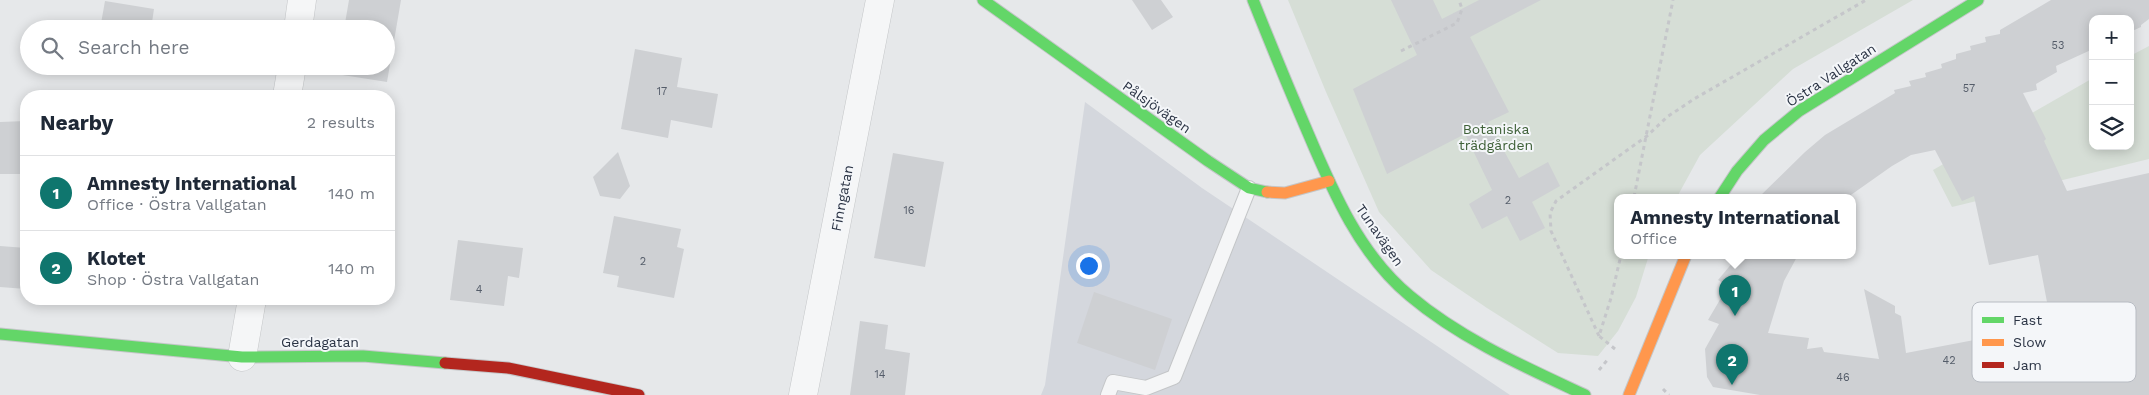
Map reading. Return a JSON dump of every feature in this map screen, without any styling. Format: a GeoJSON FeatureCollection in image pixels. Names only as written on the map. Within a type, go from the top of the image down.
{"type":"FeatureCollection","features":[{"type":"Feature","properties":{"kind":"street"},"geometry":{"type":"LineString","coordinates":[[299,20],[302,0]]}},
{"type":"Feature","properties":{"kind":"street","name":"Finngatan"},"geometry":{"type":"LineString","coordinates":[[803,395],[880,0]]}},
{"type":"Feature","properties":{"kind":"street","name":"Pålsjövägen"},"geometry":{"type":"LineString","coordinates":[[983,0],[1208,161],[1249,188],[1273,193],[1285,193],[1329,181]]}},
{"type":"Feature","properties":{"kind":"street","name":"Tunavägen"},"geometry":{"type":"LineString","coordinates":[[1253,0],[1337,199],[1382,267],[1410,296],[1430,310],[1510,359],[1585,395]]}},
{"type":"Feature","properties":{"kind":"street","name":"Östra Vallgatan"},"geometry":{"type":"LineString","coordinates":[[1722,194],[1736,172],[1764,140],[1800,111],[1978,0]]}},
{"type":"Feature","properties":{"kind":"street"},"geometry":{"type":"LineString","coordinates":[[288,90],[290,75]]}},
{"type":"Feature","properties":{"kind":"street"},"geometry":{"type":"LineString","coordinates":[[1629,395],[1684,259]]}},
{"type":"Feature","properties":{"kind":"street"},"geometry":{"type":"LineString","coordinates":[[242,357],[251,305]]}},
{"type":"Feature","properties":{"kind":"street","name":"Gerdagatan"},"geometry":{"type":"LineString","coordinates":[[0,334],[242,357],[363,356],[508,368],[639,395]]}},
{"type":"Feature","properties":{"kind":"lane"},"geometry":{"type":"LineString","coordinates":[[1108,395],[1113,382],[1146,388],[1174,377],[1249,188]]}},
{"type":"Feature","properties":{"kind":"path"},"geometry":{"type":"LineString","coordinates":[[1401,51],[1457,23],[1462,9],[1459,0]]}},
{"type":"Feature","properties":{"kind":"path"},"geometry":{"type":"LineString","coordinates":[[1635,194],[1673,0]]}},
{"type":"Feature","properties":{"kind":"path"},"geometry":{"type":"LineString","coordinates":[[1590,370],[1598,370],[1616,350],[1599,336],[1551,231],[1550,213],[1556,201],[1647,136],[1667,117],[1694,99],[1866,0]]}},
{"type":"Feature","properties":{"kind":"path"},"geometry":{"type":"LineString","coordinates":[[1599,336],[1612,298],[1620,259]]}},
{"type":"Feature","properties":{"kind":"shaded area"},"geometry":{"type":"Polygon","coordinates":[[[1085,102],[1202,188],[1510,395],[1041,395],[1045,385],[1085,102]]]}},
{"type":"Feature","properties":{"kind":"green space","name":"Botaniska trädgården"},"geometry":{"type":"Polygon","coordinates":[[[1288,0],[1913,0],[1793,69],[1700,155],[1679,194],[1614,194],[1614,259],[1648,259],[1636,297],[1618,331],[1598,356],[1558,353],[1431,270],[1379,212],[1288,0]]]}},
{"type":"Feature","properties":{"kind":"green space"},"geometry":{"type":"Polygon","coordinates":[[[2149,46],[2149,159],[1952,207],[1933,170],[2089,80],[2089,150],[2134,150],[2134,54],[2149,46]]]}},
{"type":"Feature","properties":{"kind":"building"},"geometry":{"type":"Polygon","coordinates":[[[349,0],[401,0],[395,35],[395,20],[346,20],[349,0]]]}},
{"type":"Feature","properties":{"kind":"building"},"geometry":{"type":"Polygon","coordinates":[[[1132,0],[1161,0],[1173,17],[1152,30],[1132,0]]]}},
{"type":"Feature","properties":{"kind":"building"},"geometry":{"type":"Polygon","coordinates":[[[1391,0],[1433,0],[1442,19],[1479,0],[1541,0],[1470,37],[1509,112],[1488,122],[1519,178],[1548,162],[1560,186],[1532,202],[1545,228],[1520,241],[1507,216],[1482,229],[1469,204],[1492,190],[1465,134],[1387,174],[1353,89],[1417,55],[1391,0]]]}},
{"type":"Feature","properties":{"kind":"building"},"geometry":{"type":"Polygon","coordinates":[[[2051,0],[2149,0],[2149,19],[2141,27],[2134,30],[2134,15],[2089,15],[2089,51],[2056,66],[2057,72],[2036,84],[2037,90],[2023,93],[2046,139],[2044,141],[2067,191],[2149,173],[2149,395],[1760,395],[1713,387],[1707,377],[1705,349],[1719,324],[1708,320],[1728,286],[1718,280],[1736,259],[1796,259],[1784,281],[1768,333],[1809,338],[1807,349],[1822,347],[1824,352],[1879,359],[1864,289],[1895,306],[1895,313],[1901,316],[1906,353],[1972,340],[1972,382],[2136,382],[2136,302],[2047,302],[2038,255],[1989,265],[1974,196],[1962,201],[1935,150],[1911,155],[1852,194],[1762,194],[1825,135],[1895,93],[1894,90],[1911,86],[1909,81],[1926,77],[1925,73],[1942,68],[1941,64],[1956,59],[1956,54],[1971,50],[1970,46],[1986,42],[1985,37],[2000,34],[2000,30],[2051,0]]]}},
{"type":"Feature","properties":{"kind":"building"},"geometry":{"type":"Polygon","coordinates":[[[105,1],[154,9],[152,20],[102,20],[105,1]]]}},
{"type":"Feature","properties":{"kind":"building"},"geometry":{"type":"Polygon","coordinates":[[[635,49],[682,58],[677,87],[718,94],[712,128],[671,120],[668,138],[621,129],[635,49]]]}},
{"type":"Feature","properties":{"kind":"building"},"geometry":{"type":"Polygon","coordinates":[[[342,75],[388,75],[387,82],[342,75]]]}},
{"type":"Feature","properties":{"kind":"building"},"geometry":{"type":"Polygon","coordinates":[[[20,121],[20,174],[0,174],[0,122],[20,121]]]}},
{"type":"Feature","properties":{"kind":"building"},"geometry":{"type":"Polygon","coordinates":[[[618,152],[630,186],[620,199],[600,196],[593,177],[618,152]]]}},
{"type":"Feature","properties":{"kind":"building"},"geometry":{"type":"Polygon","coordinates":[[[893,153],[944,162],[925,267],[874,258],[893,153]]]}},
{"type":"Feature","properties":{"kind":"building"},"geometry":{"type":"Polygon","coordinates":[[[614,216],[681,229],[677,247],[684,249],[674,298],[617,287],[619,276],[603,273],[614,216]]]}},
{"type":"Feature","properties":{"kind":"building"},"geometry":{"type":"Polygon","coordinates":[[[458,240],[523,248],[519,278],[508,276],[504,306],[450,300],[458,240]]]}},
{"type":"Feature","properties":{"kind":"building"},"geometry":{"type":"Polygon","coordinates":[[[0,246],[20,248],[20,289],[0,287],[0,246]]]}},
{"type":"Feature","properties":{"kind":"building"},"geometry":{"type":"Polygon","coordinates":[[[1094,292],[1172,319],[1155,370],[1077,343],[1094,292]]]}},
{"type":"Feature","properties":{"kind":"building"},"geometry":{"type":"Polygon","coordinates":[[[860,321],[888,325],[885,349],[910,353],[905,395],[850,395],[860,321]]]}},
{"type":"Feature","properties":{"kind":"traffic: fast"},"geometry":{"type":"LineString","coordinates":[[983,0],[1208,161],[1249,188],[1267,192]]}},
{"type":"Feature","properties":{"kind":"traffic: fast"},"geometry":{"type":"LineString","coordinates":[[1253,0],[1327,178],[1362,242],[1376,262],[1410,296],[1450,326],[1494,351],[1585,395]]}},
{"type":"Feature","properties":{"kind":"traffic: fast"},"geometry":{"type":"LineString","coordinates":[[1722,194],[1737,171],[1764,140],[1799,111],[1978,0]]}},
{"type":"Feature","properties":{"kind":"traffic: fast"},"geometry":{"type":"LineString","coordinates":[[0,334],[242,357],[363,356],[445,363]]}},
{"type":"Feature","properties":{"kind":"traffic: slow"},"geometry":{"type":"LineString","coordinates":[[1267,192],[1285,193],[1329,181]]}},
{"type":"Feature","properties":{"kind":"traffic: slow"},"geometry":{"type":"LineString","coordinates":[[1629,395],[1684,259]]}},
{"type":"Feature","properties":{"kind":"traffic: jam"},"geometry":{"type":"LineString","coordinates":[[445,363],[508,368],[639,395]]}},
{"type":"Feature","properties":{"kind":"place","name":"Amnesty International"},"geometry":{"type":"Point","coordinates":[1735,316]}},
{"type":"Feature","properties":{"kind":"place","name":"Klotet"},"geometry":{"type":"Point","coordinates":[1732,385]}}]}
